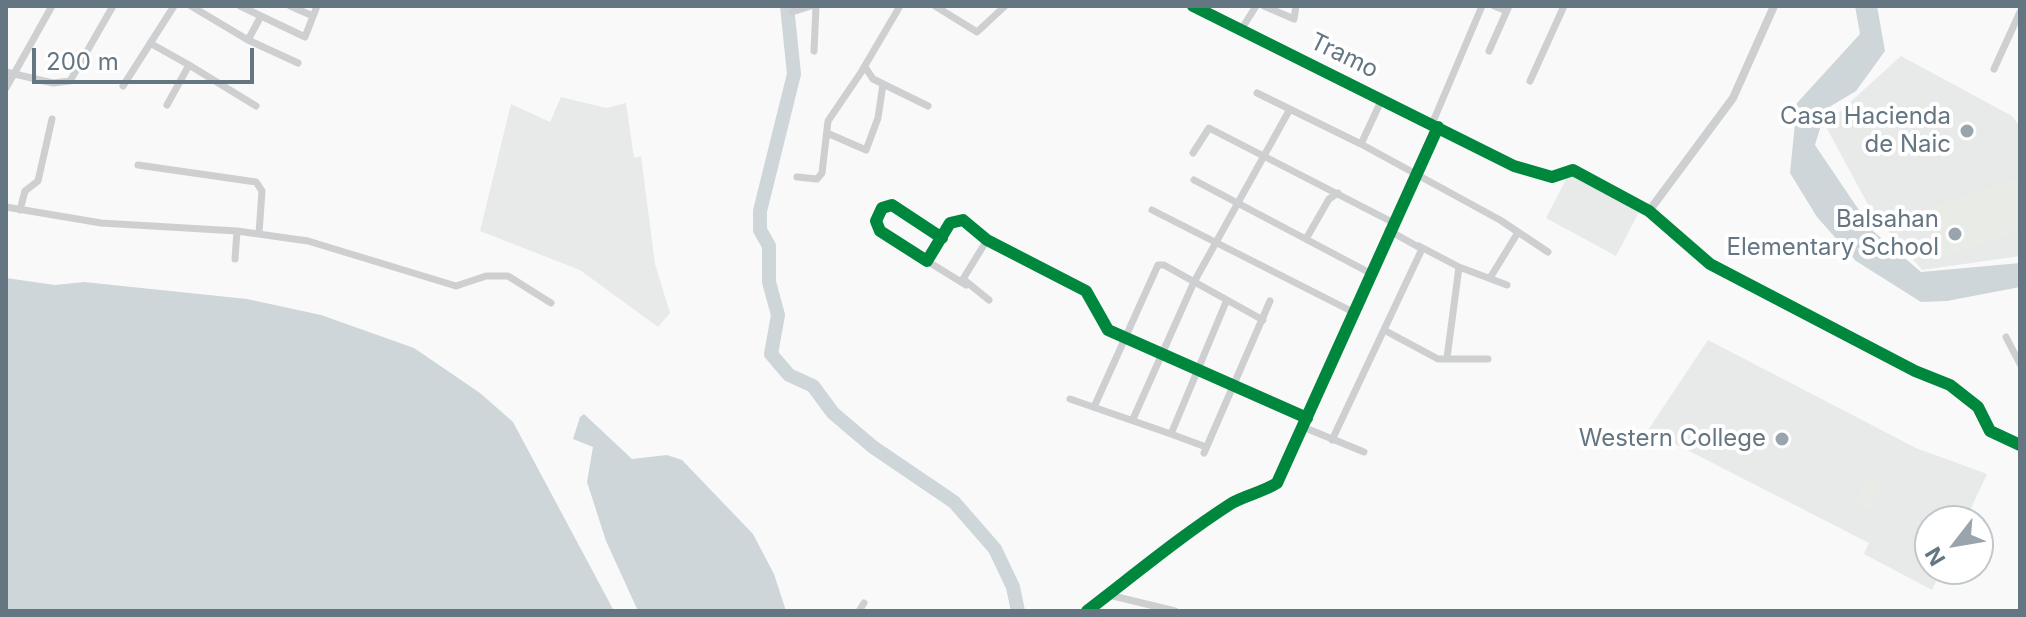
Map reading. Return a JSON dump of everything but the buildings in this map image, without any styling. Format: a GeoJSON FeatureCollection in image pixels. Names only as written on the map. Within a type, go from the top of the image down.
{"type":"FeatureCollection","features":[{"type":"Feature","properties":{"kind":"street"},"geometry":{"type":"LineString","coordinates":[[6,88],[10,72],[52,6]]}},
{"type":"Feature","properties":{"kind":"street"},"geometry":{"type":"LineString","coordinates":[[10,72],[53,83],[70,81],[113,6]]}},
{"type":"Feature","properties":{"kind":"street"},"geometry":{"type":"LineString","coordinates":[[123,86],[174,6]]}},
{"type":"Feature","properties":{"kind":"street"},"geometry":{"type":"LineString","coordinates":[[191,6],[248,40],[298,63]]}},
{"type":"Feature","properties":{"kind":"street"},"geometry":{"type":"LineString","coordinates":[[240,6],[305,37],[317,6]]}},
{"type":"Feature","properties":{"kind":"street"},"geometry":{"type":"LineString","coordinates":[[290,6],[313,16]]}},
{"type":"Feature","properties":{"kind":"street"},"geometry":{"type":"LineString","coordinates":[[792,12],[813,6],[814,51]]}},
{"type":"Feature","properties":{"kind":"street"},"geometry":{"type":"LineString","coordinates":[[797,177],[817,179],[822,173],[828,121],[865,67],[900,6]]}},
{"type":"Feature","properties":{"kind":"street"},"geometry":{"type":"LineString","coordinates":[[935,6],[977,32],[1005,6]]}},
{"type":"Feature","properties":{"kind":"street","name":"Tramo"},"geometry":{"type":"LineString","coordinates":[[1193,6],[1525,170],[1552,177],[1573,170],[1649,211]]}},
{"type":"Feature","properties":{"kind":"street"},"geometry":{"type":"LineString","coordinates":[[1241,30],[1256,6]]}},
{"type":"Feature","properties":{"kind":"street"},"geometry":{"type":"LineString","coordinates":[[1264,6],[1294,19],[1296,6]]}},
{"type":"Feature","properties":{"kind":"street"},"geometry":{"type":"LineString","coordinates":[[1087,611],[1192,530],[1237,501],[1257,495],[1277,483],[1415,175],[1482,6]]}},
{"type":"Feature","properties":{"kind":"street"},"geometry":{"type":"LineString","coordinates":[[1489,51],[1508,8],[1494,6]]}},
{"type":"Feature","properties":{"kind":"street"},"geometry":{"type":"LineString","coordinates":[[1530,81],[1564,6]]}},
{"type":"Feature","properties":{"kind":"street"},"geometry":{"type":"LineString","coordinates":[[1774,6],[1733,98],[1649,211],[1710,264],[1915,371],[1950,385],[1978,407],[1990,431],[2020,445]]}},
{"type":"Feature","properties":{"kind":"street"},"geometry":{"type":"LineString","coordinates":[[1994,69],[2020,12]]}},
{"type":"Feature","properties":{"kind":"street"},"geometry":{"type":"LineString","coordinates":[[248,40],[261,16]]}},
{"type":"Feature","properties":{"kind":"street"},"geometry":{"type":"LineString","coordinates":[[150,43],[256,106]]}},
{"type":"Feature","properties":{"kind":"street"},"geometry":{"type":"LineString","coordinates":[[167,105],[189,65]]}},
{"type":"Feature","properties":{"kind":"street"},"geometry":{"type":"LineString","coordinates":[[865,67],[873,79],[928,106]]}},
{"type":"Feature","properties":{"kind":"street"},"geometry":{"type":"LineString","coordinates":[[827,133],[866,150],[878,118],[883,84]]}},
{"type":"Feature","properties":{"kind":"street"},"geometry":{"type":"LineString","coordinates":[[1257,93],[1361,144],[1500,220],[1548,252]]}},
{"type":"Feature","properties":{"kind":"street"},"geometry":{"type":"LineString","coordinates":[[1361,144],[1382,99]]}},
{"type":"Feature","properties":{"kind":"street"},"geometry":{"type":"LineString","coordinates":[[1133,419],[1194,282],[1290,109]]}},
{"type":"Feature","properties":{"kind":"street"},"geometry":{"type":"LineString","coordinates":[[20,210],[25,191],[38,181],[52,119]]}},
{"type":"Feature","properties":{"kind":"street"},"geometry":{"type":"LineString","coordinates":[[1193,153],[1209,128],[1338,193],[1419,246],[1459,267],[1507,285]]}},
{"type":"Feature","properties":{"kind":"street"},"geometry":{"type":"LineString","coordinates":[[138,165],[256,182],[262,191],[259,233]]}},
{"type":"Feature","properties":{"kind":"street"},"geometry":{"type":"LineString","coordinates":[[1194,180],[1370,273]]}},
{"type":"Feature","properties":{"kind":"street"},"geometry":{"type":"LineString","coordinates":[[1306,239],[1329,199],[1338,193]]}},
{"type":"Feature","properties":{"kind":"street"},"geometry":{"type":"LineString","coordinates":[[942,238],[892,205],[882,208],[876,221],[877,229],[989,300]]}},
{"type":"Feature","properties":{"kind":"street"},"geometry":{"type":"LineString","coordinates":[[6,207],[101,223],[237,231],[308,241],[456,286],[486,276],[508,276],[551,303]]}},
{"type":"Feature","properties":{"kind":"street"},"geometry":{"type":"LineString","coordinates":[[1152,210],[1353,312]]}},
{"type":"Feature","properties":{"kind":"street"},"geometry":{"type":"LineString","coordinates":[[927,261],[952,221],[960,219],[987,240],[1086,291],[1108,330],[1234,387],[1305,422],[1332,440],[1364,452]]}},
{"type":"Feature","properties":{"kind":"street"},"geometry":{"type":"LineString","coordinates":[[235,259],[237,231]]}},
{"type":"Feature","properties":{"kind":"street"},"geometry":{"type":"LineString","coordinates":[[1490,278],[1517,234]]}},
{"type":"Feature","properties":{"kind":"street"},"geometry":{"type":"LineString","coordinates":[[967,286],[963,276],[987,240]]}},
{"type":"Feature","properties":{"kind":"street"},"geometry":{"type":"LineString","coordinates":[[1332,440],[1422,249],[1419,246]]}},
{"type":"Feature","properties":{"kind":"street"},"geometry":{"type":"LineString","coordinates":[[1094,407],[1122,337],[1158,265],[1263,320]]}},
{"type":"Feature","properties":{"kind":"street"},"geometry":{"type":"LineString","coordinates":[[1447,358],[1459,267]]}},
{"type":"Feature","properties":{"kind":"street"},"geometry":{"type":"LineString","coordinates":[[1070,399],[1133,419],[1205,450],[1270,301]]}},
{"type":"Feature","properties":{"kind":"street"},"geometry":{"type":"LineString","coordinates":[[1171,434],[1226,302]]}},
{"type":"Feature","properties":{"kind":"street"},"geometry":{"type":"LineString","coordinates":[[1384,330],[1438,359],[1488,359]]}},
{"type":"Feature","properties":{"kind":"street"},"geometry":{"type":"LineString","coordinates":[[2006,337],[2020,364]]}},
{"type":"Feature","properties":{"kind":"street"},"geometry":{"type":"LineString","coordinates":[[1109,595],[1175,611]]}},
{"type":"Feature","properties":{"kind":"street"},"geometry":{"type":"LineString","coordinates":[[859,611],[864,603]]}},
{"type":"Feature","properties":{"kind":"shaded area"},"geometry":{"type":"Polygon","coordinates":[[[1855,6],[1877,6],[1885,51],[1856,91],[1826,109],[1815,145],[1873,231],[1921,272],[2020,263],[2020,287],[1947,301],[1921,302],[1856,261],[1817,217],[1790,173],[1797,103],[1860,34],[1855,6]]]}},
{"type":"Feature","properties":{"kind":"shaded area"},"geometry":{"type":"Polygon","coordinates":[[[1901,56],[2012,116],[2020,127],[2020,256],[1922,270],[1872,212],[1825,125],[1901,56]]]}},
{"type":"Feature","properties":{"kind":"shaded area"},"geometry":{"type":"Polygon","coordinates":[[[561,97],[606,108],[626,103],[634,158],[641,156],[655,264],[670,313],[658,327],[580,270],[480,231],[511,104],[550,122],[561,97]]]}},
{"type":"Feature","properties":{"kind":"shaded area"},"geometry":{"type":"Polygon","coordinates":[[[1570,172],[1640,210],[1616,256],[1546,218],[1570,172]]]}},
{"type":"Feature","properties":{"kind":"shaded area"},"geometry":{"type":"Polygon","coordinates":[[[2020,177],[2020,232],[1942,258],[1927,208],[2020,177]]]}},
{"type":"Feature","properties":{"kind":"shaded area"},"geometry":{"type":"Polygon","coordinates":[[[6,278],[55,285],[84,282],[247,299],[321,315],[414,348],[480,393],[513,422],[614,611],[6,611],[6,278]]]}},
{"type":"Feature","properties":{"kind":"shaded area","name":"Western College"},"geometry":{"type":"Polygon","coordinates":[[[1708,340],[1916,448],[1987,474],[1972,505],[1914,505],[1914,580],[1864,554],[1869,543],[1648,430],[1708,340]]]}},
{"type":"Feature","properties":{"kind":"shaded area"},"geometry":{"type":"Polygon","coordinates":[[[584,414],[632,459],[667,455],[682,460],[753,534],[774,574],[786,611],[638,611],[606,541],[587,482],[593,447],[573,439],[580,417],[584,414]]]}},
{"type":"Feature","properties":{"kind":"shaded area"},"geometry":{"type":"Polygon","coordinates":[[[1866,476],[1882,483],[1871,511],[1855,505],[1866,476]]]}},
{"type":"Feature","properties":{"kind":"waterway"},"geometry":{"type":"LineString","coordinates":[[787,6],[794,74],[760,211],[760,230],[769,246],[769,282],[778,315],[771,354],[789,375],[813,386],[833,413],[873,447],[954,502],[995,549],[1013,587],[1018,611]]}},
{"type":"Feature","properties":{"kind":"cycle path"},"geometry":{"type":"LineString","coordinates":[[1193,6],[1514,166],[1552,177],[1573,170],[1649,211],[1710,264],[1915,371],[1950,385],[1978,407],[1990,431],[2020,445]]}},
{"type":"Feature","properties":{"kind":"cycle path"},"geometry":{"type":"LineString","coordinates":[[1087,611],[1213,515],[1237,500],[1277,483],[1438,127]]}},
{"type":"Feature","properties":{"kind":"cycle path"},"geometry":{"type":"LineString","coordinates":[[942,238],[892,205],[882,208],[876,221],[880,231],[927,261],[950,223],[963,220],[987,240],[1086,291],[1108,330],[1307,418]]}},
{"type":"Feature","properties":{"kind":"place","name":"Casa Hacienda de Naic"},"geometry":{"type":"Point","coordinates":[1967,131]}},
{"type":"Feature","properties":{"kind":"place","name":"Balsahan Elementary School"},"geometry":{"type":"Point","coordinates":[1955,234]}},
{"type":"Feature","properties":{"kind":"place","name":"Western College"},"geometry":{"type":"Point","coordinates":[1782,439]}}]}
